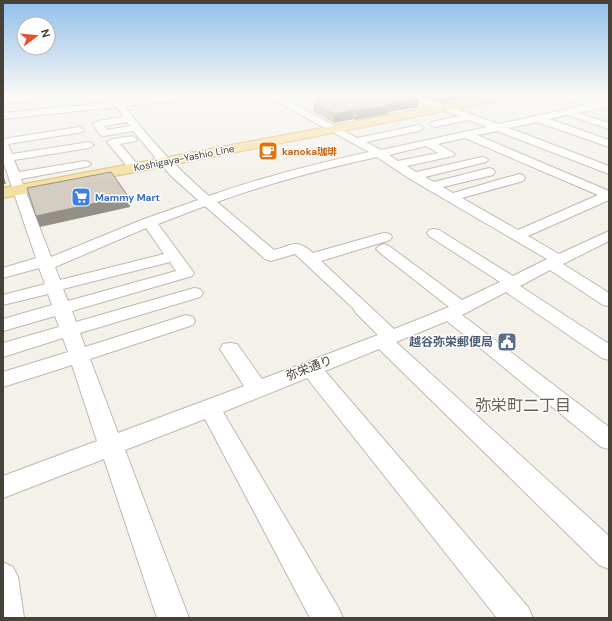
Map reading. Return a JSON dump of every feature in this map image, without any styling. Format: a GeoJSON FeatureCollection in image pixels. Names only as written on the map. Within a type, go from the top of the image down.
{"type":"FeatureCollection","features":[{"type":"Feature","properties":{"kind":"main road","name":"Koshigaya-Yashio Line"},"geometry":{"type":"LineString","coordinates":[[8,165],[134,168],[354,125]]}},
{"type":"Feature","properties":{"kind":"street"},"geometry":{"type":"LineString","coordinates":[[18,125],[79,130]]}},
{"type":"Feature","properties":{"kind":"street"},"geometry":{"type":"LineString","coordinates":[[134,125],[175,173],[271,256],[298,248],[361,306],[386,338],[609,555]]}},
{"type":"Feature","properties":{"kind":"street"},"geometry":{"type":"LineString","coordinates":[[326,125],[380,154],[414,176],[516,236],[605,292]]}},
{"type":"Feature","properties":{"kind":"street"},"geometry":{"type":"LineString","coordinates":[[412,125],[445,140]]}},
{"type":"Feature","properties":{"kind":"street"},"geometry":{"type":"LineString","coordinates":[[492,125],[609,170]]}},
{"type":"Feature","properties":{"kind":"street"},"geometry":{"type":"LineString","coordinates":[[3,273],[45,263],[149,222],[209,202],[249,186],[309,169],[513,125]]}},
{"type":"Feature","properties":{"kind":"street"},"geometry":{"type":"LineString","coordinates":[[551,125],[603,150]]}},
{"type":"Feature","properties":{"kind":"street"},"geometry":{"type":"LineString","coordinates":[[454,126],[469,135],[608,195]]}},
{"type":"Feature","properties":{"kind":"street"},"geometry":{"type":"LineString","coordinates":[[356,141],[419,128]]}},
{"type":"Feature","properties":{"kind":"street"},"geometry":{"type":"LineString","coordinates":[[3,134],[79,130]]}},
{"type":"Feature","properties":{"kind":"street"},"geometry":{"type":"LineString","coordinates":[[8,165],[79,130]]}},
{"type":"Feature","properties":{"kind":"street"},"geometry":{"type":"LineString","coordinates":[[8,165],[79,130]]}},
{"type":"Feature","properties":{"kind":"street"},"geometry":{"type":"LineString","coordinates":[[134,168],[112,142],[143,137]]}},
{"type":"Feature","properties":{"kind":"street"},"geometry":{"type":"LineString","coordinates":[[396,165],[449,154],[430,144]]}},
{"type":"Feature","properties":{"kind":"street"},"geometry":{"type":"LineString","coordinates":[[580,158],[603,150]]}},
{"type":"Feature","properties":{"kind":"street"},"geometry":{"type":"LineString","coordinates":[[8,165],[83,160]]}},
{"type":"Feature","properties":{"kind":"street"},"geometry":{"type":"LineString","coordinates":[[414,176],[482,160]]}},
{"type":"Feature","properties":{"kind":"street"},"geometry":{"type":"LineString","coordinates":[[8,165],[45,263],[173,618]]}},
{"type":"Feature","properties":{"kind":"street"},"geometry":{"type":"LineString","coordinates":[[432,186],[489,172]]}},
{"type":"Feature","properties":{"kind":"street"},"geometry":{"type":"LineString","coordinates":[[451,197],[518,178]]}},
{"type":"Feature","properties":{"kind":"street"},"geometry":{"type":"LineString","coordinates":[[516,236],[608,195]]}},
{"type":"Feature","properties":{"kind":"street"},"geometry":{"type":"LineString","coordinates":[[3,325],[186,273],[149,222]]}},
{"type":"Feature","properties":{"kind":"street"},"geometry":{"type":"LineString","coordinates":[[434,233],[609,353]]}},
{"type":"Feature","properties":{"kind":"street","name":"弥栄通り"},"geometry":{"type":"LineString","coordinates":[[3,486],[210,408],[455,311],[609,235]]}},
{"type":"Feature","properties":{"kind":"street"},"geometry":{"type":"LineString","coordinates":[[310,259],[385,243],[455,311],[609,440]]}},
{"type":"Feature","properties":{"kind":"street"},"geometry":{"type":"LineString","coordinates":[[3,300],[173,256]]}},
{"type":"Feature","properties":{"kind":"street"},"geometry":{"type":"LineString","coordinates":[[3,350],[68,329],[194,293]]}},
{"type":"Feature","properties":{"kind":"street"},"geometry":{"type":"LineString","coordinates":[[3,380],[186,322]]}},
{"type":"Feature","properties":{"kind":"street"},"geometry":{"type":"LineString","coordinates":[[230,349],[257,389]]}},
{"type":"Feature","properties":{"kind":"street"},"geometry":{"type":"LineString","coordinates":[[311,368],[517,618]]}},
{"type":"Feature","properties":{"kind":"street"},"geometry":{"type":"LineString","coordinates":[[210,408],[327,618]]}},
{"type":"Feature","properties":{"kind":"street"},"geometry":{"type":"LineString","coordinates":[[3,577],[8,618]]}},
{"type":"Feature","properties":{"kind":"building"},"geometry":{"type":"Polygon","coordinates":[[[111,172],[128,196],[36,216],[27,188],[111,172]]]}},
{"type":"Feature","properties":{"kind":"place","name":"kanoka珈琲"},"geometry":{"type":"Point","coordinates":[268,151]}},
{"type":"Feature","properties":{"kind":"place","name":"Mammy Mart"},"geometry":{"type":"Point","coordinates":[81,197]}},
{"type":"Feature","properties":{"kind":"place","name":"越谷弥栄郵便局"},"geometry":{"type":"Point","coordinates":[507,342]}},
{"type":"Feature","properties":{"kind":"district","name":"弥栄町二丁目"},"geometry":{"type":"Point","coordinates":[523,405]}}]}
